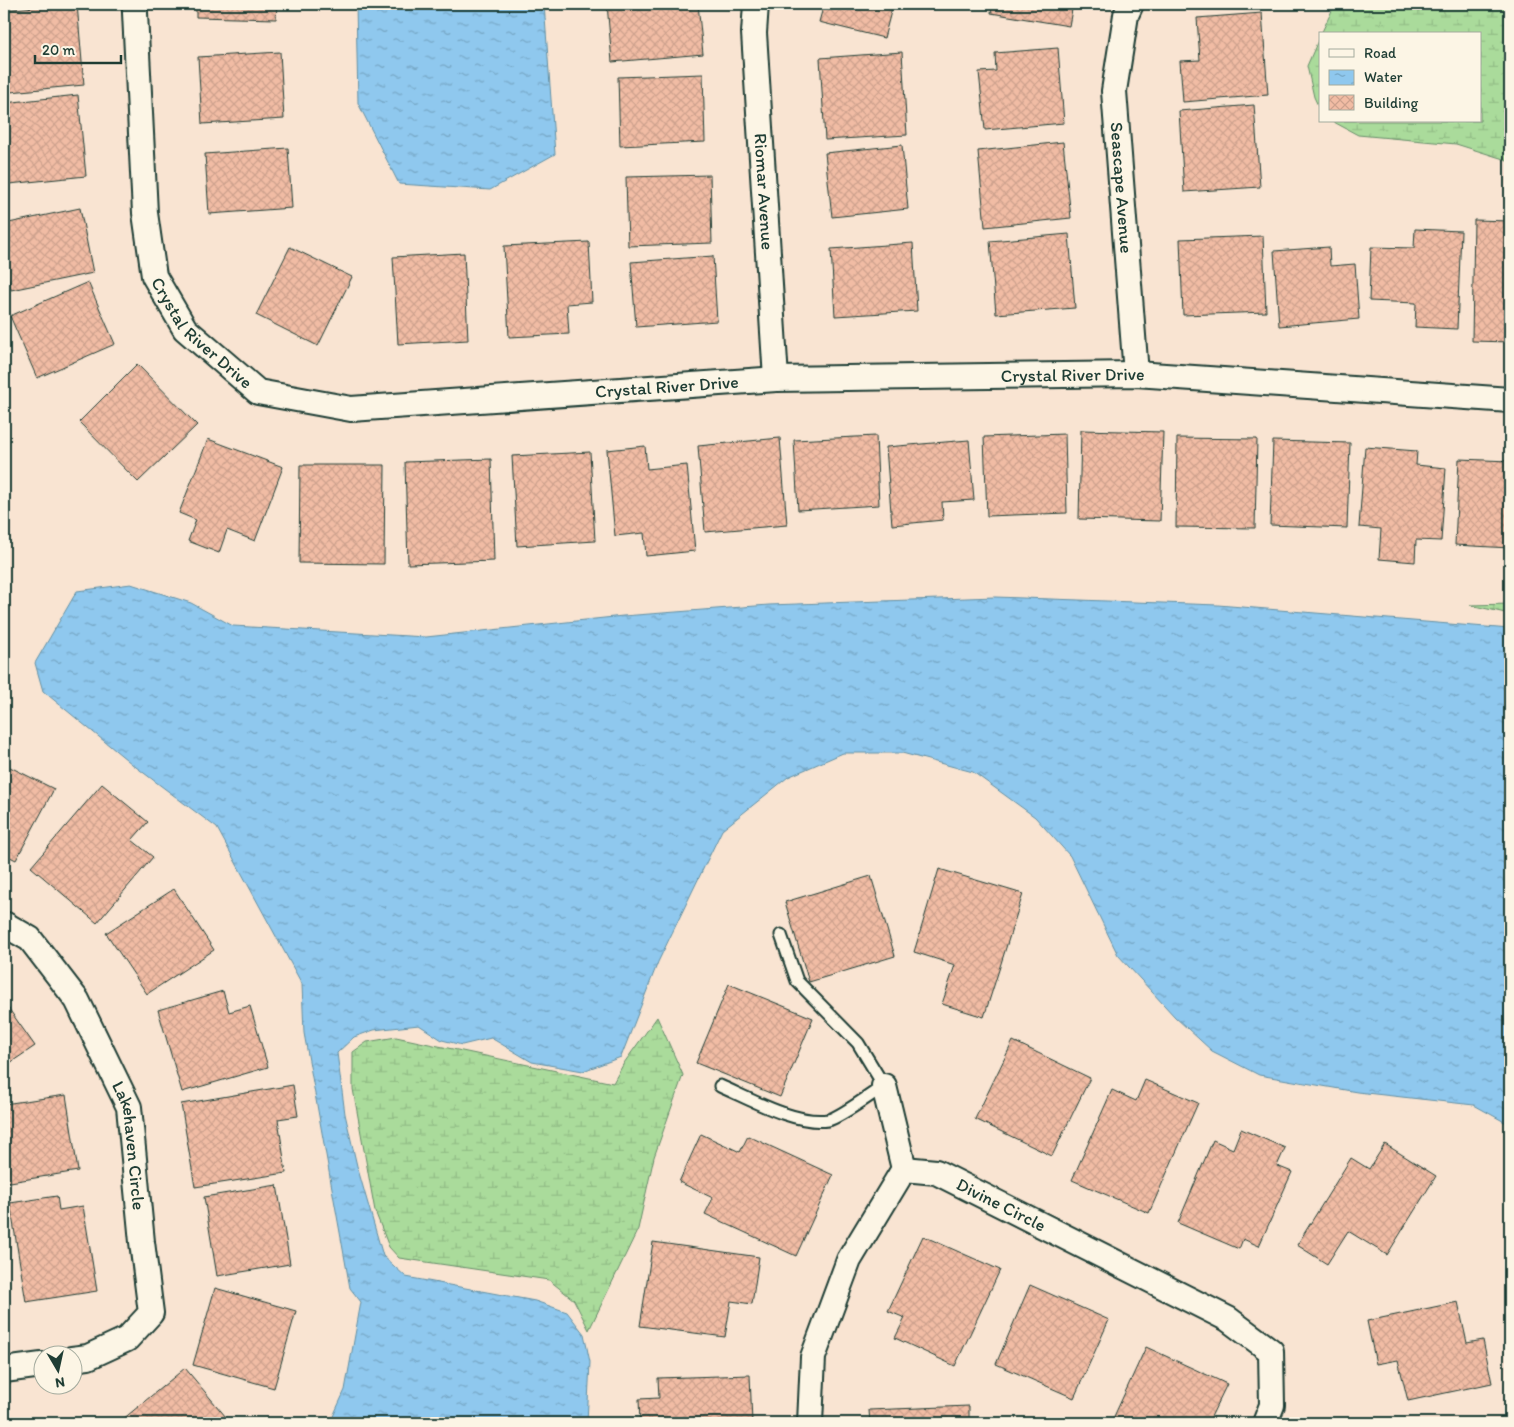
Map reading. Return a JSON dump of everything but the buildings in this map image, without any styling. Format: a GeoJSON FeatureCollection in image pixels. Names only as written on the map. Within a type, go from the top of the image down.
{"type":"FeatureCollection","features":[{"type":"Feature","properties":{"kind":"street","name":"Crystal River Drive"},"geometry":{"type":"LineString","coordinates":[[136,4],[145,213],[154,276],[185,329],[258,392],[351,409],[776,379],[1136,374],[1510,400]]}},
{"type":"Feature","properties":{"kind":"street","name":"Riomar Avenue"},"geometry":{"type":"LineString","coordinates":[[756,4],[754,34],[776,379]]}},
{"type":"Feature","properties":{"kind":"street","name":"Seascape Avenue"},"geometry":{"type":"LineString","coordinates":[[1131,4],[1126,15],[1114,91],[1136,374]]}},
{"type":"Feature","properties":{"kind":"street","name":"Lakehaven Circle"},"geometry":{"type":"LineString","coordinates":[[4,924],[30,939],[77,1000],[129,1107],[142,1242],[152,1312],[127,1339],[88,1357],[82,1358]]}},
{"type":"Feature","properties":{"kind":"street"},"geometry":{"type":"LineString","coordinates":[[810,1423],[813,1357],[845,1269],[904,1168],[884,1086]]}},
{"type":"Feature","properties":{"kind":"street","name":"Divine Circle"},"geometry":{"type":"LineString","coordinates":[[904,1168],[936,1172],[1228,1319],[1271,1351],[1272,1405],[1265,1423]]}},
{"type":"Feature","properties":{"kind":"street"},"geometry":{"type":"LineString","coordinates":[[4,1370],[32,1366]]}},
{"type":"Feature","properties":{"kind":"lane"},"geometry":{"type":"LineString","coordinates":[[720,1086],[796,1118],[829,1120],[884,1086],[858,1043],[797,981],[781,935]]}},
{"type":"Feature","properties":{"kind":"green space"},"geometry":{"type":"Polygon","coordinates":[[[1335,4],[1510,4],[1510,161],[1456,144],[1358,135],[1334,122],[1482,122],[1482,32],[1322,32],[1335,4]]]}},
{"type":"Feature","properties":{"kind":"green space"},"geometry":{"type":"Polygon","coordinates":[[[1319,38],[1319,108],[1314,97],[1307,66],[1319,38]]]}},
{"type":"Feature","properties":{"kind":"green space"},"geometry":{"type":"Polygon","coordinates":[[[1510,604],[1510,614],[1470,605],[1510,604]]]}},
{"type":"Feature","properties":{"kind":"green space"},"geometry":{"type":"Polygon","coordinates":[[[657,1017],[683,1075],[654,1157],[638,1229],[589,1330],[574,1300],[549,1280],[399,1258],[389,1247],[375,1211],[353,1089],[353,1052],[367,1042],[396,1037],[613,1083],[624,1063],[657,1017]]]}},
{"type":"Feature","properties":{"kind":"water"},"geometry":{"type":"Polygon","coordinates":[[[356,4],[544,4],[555,154],[490,190],[399,184],[358,103],[356,4]]]}},
{"type":"Feature","properties":{"kind":"water"},"geometry":{"type":"Polygon","coordinates":[[[131,584],[191,603],[233,626],[426,637],[623,616],[769,605],[995,597],[1218,605],[1510,629],[1510,1125],[1474,1105],[1357,1092],[1259,1075],[1212,1051],[1175,1017],[1118,955],[1070,856],[1035,817],[973,772],[902,753],[843,753],[788,777],[722,830],[658,962],[621,1057],[583,1071],[532,1062],[491,1038],[462,1045],[442,1040],[419,1025],[374,1030],[354,1037],[337,1053],[345,1114],[357,1166],[383,1256],[406,1277],[535,1301],[567,1312],[584,1334],[590,1362],[587,1423],[330,1423],[345,1390],[361,1302],[350,1288],[304,1033],[302,984],[217,828],[132,764],[43,691],[35,663],[77,591],[131,584]]]}}]}
